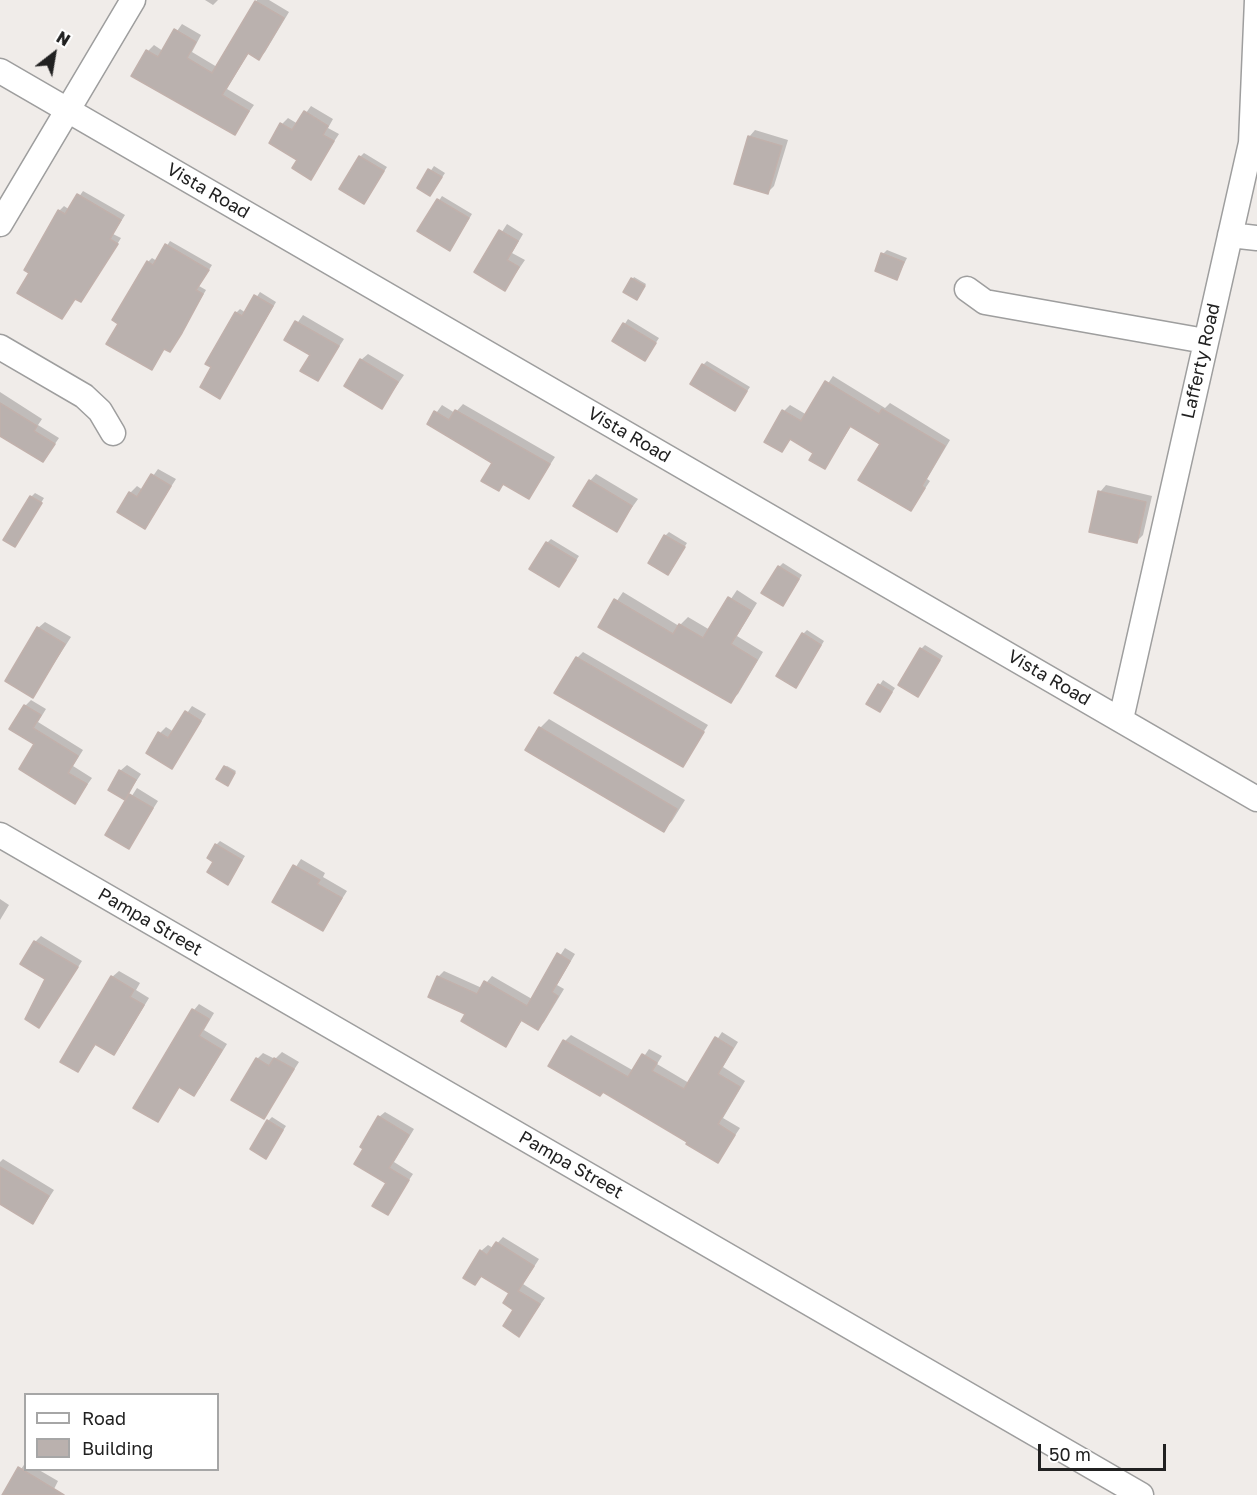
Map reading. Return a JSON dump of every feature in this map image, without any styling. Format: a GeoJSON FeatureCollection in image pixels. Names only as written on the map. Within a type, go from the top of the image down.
{"type":"FeatureCollection","features":[{"type":"Feature","properties":{"kind":"street"},"geometry":{"type":"LineString","coordinates":[[0,224],[66,109],[133,0]]}},
{"type":"Feature","properties":{"kind":"street","name":"Lafferty Road"},"geometry":{"type":"LineString","coordinates":[[1121,719],[1251,143],[1257,0]]}},
{"type":"Feature","properties":{"kind":"street","name":"Vista Road"},"geometry":{"type":"LineString","coordinates":[[0,71],[1257,799]]}},
{"type":"Feature","properties":{"kind":"street"},"geometry":{"type":"LineString","coordinates":[[1230,235],[1257,238]]}},
{"type":"Feature","properties":{"kind":"street"},"geometry":{"type":"LineString","coordinates":[[967,289],[985,302],[1205,341]]}},
{"type":"Feature","properties":{"kind":"street"},"geometry":{"type":"LineString","coordinates":[[0,347],[84,396],[100,411],[113,433]]}},
{"type":"Feature","properties":{"kind":"street","name":"Pampa Street"},"geometry":{"type":"LineString","coordinates":[[0,836],[1141,1495]]}},
{"type":"Feature","properties":{"kind":"building"},"geometry":{"type":"Polygon","coordinates":[[[255,1],[284,18],[259,60],[248,53],[222,95],[249,111],[235,135],[131,76],[146,50],[158,57],[174,29],[196,42],[187,58],[212,73],[255,1]]]}},
{"type":"Feature","properties":{"kind":"building"},"geometry":{"type":"Polygon","coordinates":[[[304,111],[328,126],[323,135],[334,141],[311,180],[292,168],[297,160],[269,143],[280,123],[292,130],[304,111]]]}},
{"type":"Feature","properties":{"kind":"building"},"geometry":{"type":"Polygon","coordinates":[[[748,136],[782,146],[768,194],[734,184],[748,136]]]}},
{"type":"Feature","properties":{"kind":"building"},"geometry":{"type":"Polygon","coordinates":[[[359,156],[384,171],[364,204],[339,189],[359,156]]]}},
{"type":"Feature","properties":{"kind":"building"},"geometry":{"type":"Polygon","coordinates":[[[428,169],[442,177],[430,196],[417,188],[428,169]]]}},
{"type":"Feature","properties":{"kind":"building"},"geometry":{"type":"Polygon","coordinates":[[[77,194],[121,220],[110,239],[118,244],[81,302],[75,299],[62,319],[17,293],[29,273],[24,270],[58,210],[65,214],[77,194]]]}},
{"type":"Feature","properties":{"kind":"building"},"geometry":{"type":"Polygon","coordinates":[[[437,199],[469,218],[450,251],[417,231],[437,199]]]}},
{"type":"Feature","properties":{"kind":"building"},"geometry":{"type":"Polygon","coordinates":[[[499,230],[518,241],[507,260],[519,267],[505,291],[474,272],[499,230]]]}},
{"type":"Feature","properties":{"kind":"building"},"geometry":{"type":"Polygon","coordinates":[[[165,244],[209,270],[196,290],[203,294],[182,333],[170,352],[164,349],[152,370],[106,344],[118,324],[112,320],[147,261],[153,265],[165,244]]]}},
{"type":"Feature","properties":{"kind":"building"},"geometry":{"type":"Polygon","coordinates":[[[881,253],[904,262],[897,280],[875,271],[881,253]]]}},
{"type":"Feature","properties":{"kind":"building"},"geometry":{"type":"Polygon","coordinates":[[[631,278],[645,286],[637,300],[623,292],[631,278]]]}},
{"type":"Feature","properties":{"kind":"building"},"geometry":{"type":"Polygon","coordinates":[[[254,295],[273,306],[220,399],[200,387],[211,367],[205,364],[235,312],[242,316],[254,295]]]}},
{"type":"Feature","properties":{"kind":"building"},"geometry":{"type":"Polygon","coordinates":[[[295,321],[339,346],[318,381],[300,371],[310,355],[284,340],[295,321]]]}},
{"type":"Feature","properties":{"kind":"building"},"geometry":{"type":"Polygon","coordinates":[[[623,323],[656,343],[645,361],[612,341],[623,323]]]}},
{"type":"Feature","properties":{"kind":"building"},"geometry":{"type":"Polygon","coordinates":[[[360,359],[398,382],[382,409],[344,386],[360,359]]]}},
{"type":"Feature","properties":{"kind":"building"},"geometry":{"type":"Polygon","coordinates":[[[702,364],[747,391],[735,411],[690,384],[702,364]]]}},
{"type":"Feature","properties":{"kind":"building"},"geometry":{"type":"Polygon","coordinates":[[[825,381],[879,414],[882,409],[945,446],[922,486],[925,488],[911,511],[858,480],[880,444],[850,426],[825,469],[809,460],[813,453],[790,439],[782,452],[764,442],[782,410],[801,421],[825,381]]]}},
{"type":"Feature","properties":{"kind":"building"},"geometry":{"type":"Polygon","coordinates":[[[0,403],[37,426],[34,431],[55,444],[43,462],[0,436],[0,403]]]}},
{"type":"Feature","properties":{"kind":"building"},"geometry":{"type":"Polygon","coordinates":[[[455,410],[550,464],[529,499],[503,484],[499,491],[481,481],[492,463],[427,424],[434,411],[449,420],[455,410]]]}},
{"type":"Feature","properties":{"kind":"building"},"geometry":{"type":"Polygon","coordinates":[[[151,474],[171,486],[145,529],[117,512],[129,492],[137,497],[151,474]]]}},
{"type":"Feature","properties":{"kind":"building"},"geometry":{"type":"Polygon","coordinates":[[[589,480],[632,506],[617,532],[573,506],[589,480]]]}},
{"type":"Feature","properties":{"kind":"building"},"geometry":{"type":"Polygon","coordinates":[[[1098,491],[1146,502],[1137,543],[1089,532],[1098,491]]]}},
{"type":"Feature","properties":{"kind":"building"},"geometry":{"type":"Polygon","coordinates":[[[30,496],[42,503],[15,547],[3,540],[30,496]]]}},
{"type":"Feature","properties":{"kind":"building"},"geometry":{"type":"Polygon","coordinates":[[[664,535],[685,547],[668,575],[648,563],[664,535]]]}},
{"type":"Feature","properties":{"kind":"building"},"geometry":{"type":"Polygon","coordinates":[[[546,542],[576,560],[559,587],[529,569],[546,542]]]}},
{"type":"Feature","properties":{"kind":"building"},"geometry":{"type":"Polygon","coordinates":[[[778,566],[799,579],[783,606],[761,593],[778,566]]]}},
{"type":"Feature","properties":{"kind":"building"},"geometry":{"type":"Polygon","coordinates":[[[728,597],[751,611],[731,644],[757,660],[731,703],[598,627],[614,599],[673,634],[679,624],[703,638],[728,597]]]}},
{"type":"Feature","properties":{"kind":"building"},"geometry":{"type":"Polygon","coordinates":[[[37,627],[65,644],[33,698],[5,681],[37,627]]]}},
{"type":"Feature","properties":{"kind":"building"},"geometry":{"type":"Polygon","coordinates":[[[802,633],[821,645],[796,688],[776,676],[802,633]]]}},
{"type":"Feature","properties":{"kind":"building"},"geometry":{"type":"Polygon","coordinates":[[[920,648],[940,660],[918,697],[898,685],[920,648]]]}},
{"type":"Feature","properties":{"kind":"building"},"geometry":{"type":"Polygon","coordinates":[[[576,657],[704,732],[683,767],[554,693],[576,657]]]}},
{"type":"Feature","properties":{"kind":"building"},"geometry":{"type":"Polygon","coordinates":[[[878,684],[892,692],[880,712],[866,704],[878,684]]]}},
{"type":"Feature","properties":{"kind":"building"},"geometry":{"type":"Polygon","coordinates":[[[24,705],[41,715],[33,728],[78,756],[68,773],[87,784],[75,804],[19,769],[34,744],[9,729],[24,705]]]}},
{"type":"Feature","properties":{"kind":"building"},"geometry":{"type":"Polygon","coordinates":[[[185,711],[201,721],[172,769],[146,753],[158,732],[168,738],[185,711]]]}},
{"type":"Feature","properties":{"kind":"building"},"geometry":{"type":"Polygon","coordinates":[[[539,727],[677,809],[664,832],[525,750],[539,727]]]}},
{"type":"Feature","properties":{"kind":"building"},"geometry":{"type":"Polygon","coordinates":[[[224,766],[235,773],[228,786],[216,779],[224,766]]]}},
{"type":"Feature","properties":{"kind":"building"},"geometry":{"type":"Polygon","coordinates":[[[119,770],[136,780],[125,800],[108,790],[119,770]]]}},
{"type":"Feature","properties":{"kind":"building"},"geometry":{"type":"Polygon","coordinates":[[[129,794],[153,808],[129,849],[105,835],[129,794]]]}},
{"type":"Feature","properties":{"kind":"building"},"geometry":{"type":"Polygon","coordinates":[[[215,844],[242,860],[228,885],[207,872],[213,862],[207,858],[215,844]]]}},
{"type":"Feature","properties":{"kind":"building"},"geometry":{"type":"Polygon","coordinates":[[[293,865],[320,880],[317,884],[342,898],[323,931],[272,902],[293,865]]]}},
{"type":"Feature","properties":{"kind":"building"},"geometry":{"type":"Polygon","coordinates":[[[34,941],[78,967],[39,1028],[25,1019],[45,979],[20,964],[34,941]]]}},
{"type":"Feature","properties":{"kind":"building"},"geometry":{"type":"Polygon","coordinates":[[[557,953],[570,961],[552,992],[558,996],[538,1030],[521,1020],[506,1047],[461,1021],[465,1014],[428,997],[437,976],[477,994],[484,981],[527,1006],[557,953]]]}},
{"type":"Feature","properties":{"kind":"building"},"geometry":{"type":"Polygon","coordinates":[[[111,976],[134,990],[130,997],[144,1005],[114,1055],[95,1044],[78,1072],[60,1062],[111,976]]]}},
{"type":"Feature","properties":{"kind":"building"},"geometry":{"type":"Polygon","coordinates":[[[192,1009],[209,1019],[199,1036],[222,1050],[194,1096],[179,1087],[158,1122],[133,1108],[192,1009]]]}},
{"type":"Feature","properties":{"kind":"building"},"geometry":{"type":"Polygon","coordinates":[[[715,1037],[733,1048],[718,1074],[740,1087],[718,1124],[735,1135],[718,1163],[603,1092],[600,1096],[548,1066],[563,1040],[628,1077],[642,1054],[657,1063],[652,1071],[684,1089],[715,1037]]]}},
{"type":"Feature","properties":{"kind":"building"},"geometry":{"type":"Polygon","coordinates":[[[256,1058],[269,1066],[274,1058],[294,1069],[264,1119],[231,1100],[256,1058]]]}},
{"type":"Feature","properties":{"kind":"building"},"geometry":{"type":"Polygon","coordinates":[[[378,1116],[409,1135],[389,1168],[409,1180],[388,1215],[372,1206],[386,1183],[354,1164],[363,1149],[360,1147],[378,1116]]]}},
{"type":"Feature","properties":{"kind":"building"},"geometry":{"type":"Polygon","coordinates":[[[267,1120],[283,1130],[266,1159],[250,1149],[267,1120]]]}},
{"type":"Feature","properties":{"kind":"building"},"geometry":{"type":"Polygon","coordinates":[[[0,1167],[49,1196],[33,1224],[0,1204],[0,1167]]]}},
{"type":"Feature","properties":{"kind":"building"},"geometry":{"type":"Polygon","coordinates":[[[496,1242],[534,1266],[518,1291],[540,1304],[519,1337],[503,1326],[513,1310],[503,1303],[509,1293],[481,1276],[475,1285],[463,1278],[480,1250],[487,1255],[496,1242]]]}},
{"type":"Feature","properties":{"kind":"building"},"geometry":{"type":"Polygon","coordinates":[[[18,1467],[64,1495],[2,1495],[18,1467]]]}}]}
